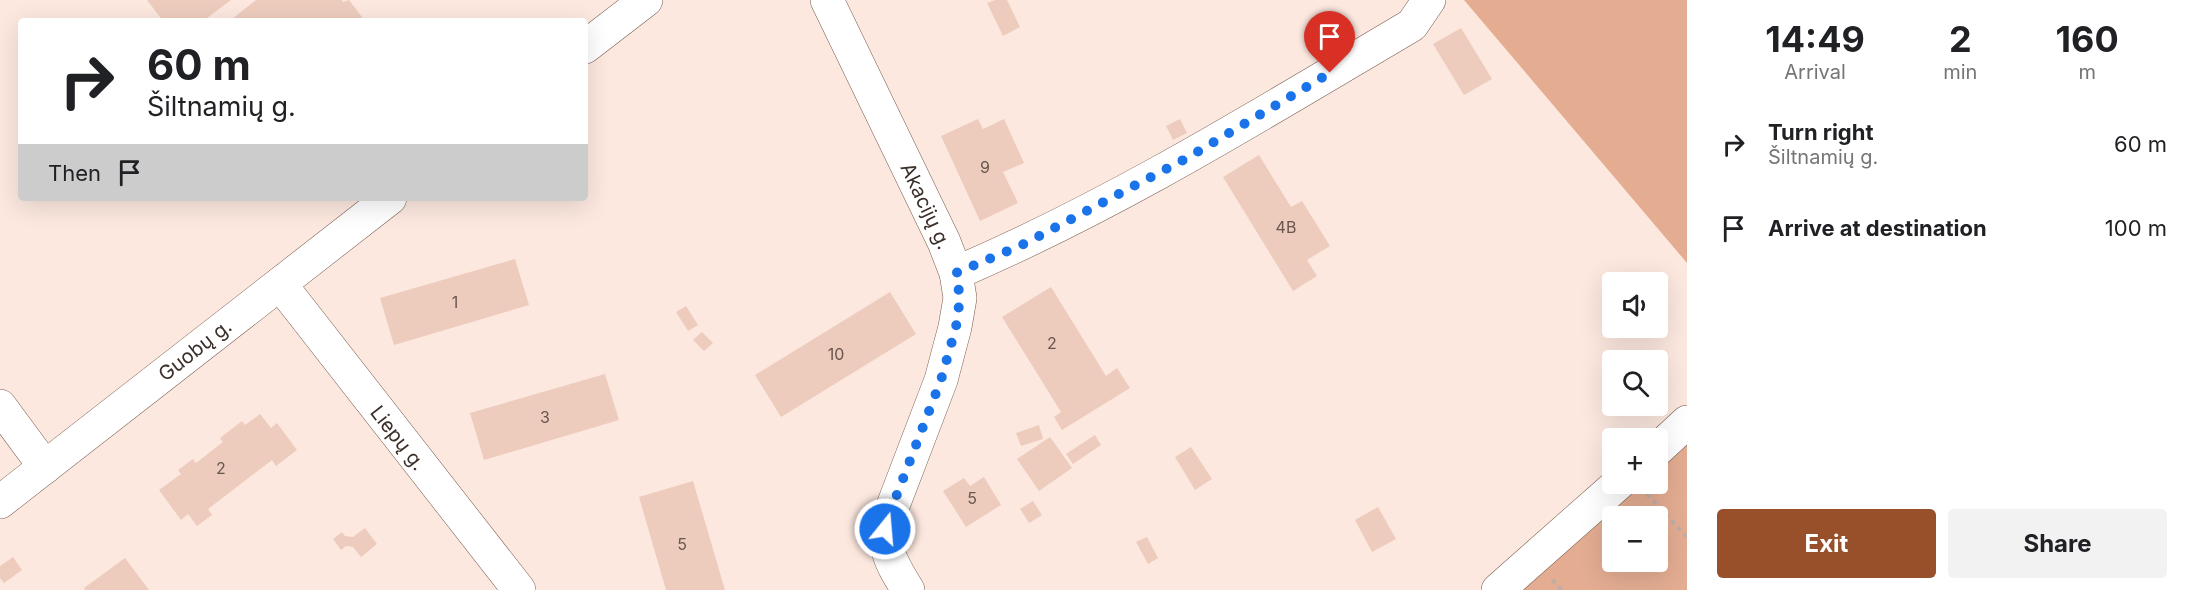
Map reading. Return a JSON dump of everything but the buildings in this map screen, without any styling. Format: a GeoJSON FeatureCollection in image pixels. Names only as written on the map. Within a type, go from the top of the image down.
{"type":"FeatureCollection","features":[{"type":"Feature","properties":{"kind":"street"},"geometry":{"type":"LineString","coordinates":[[588,45],[646,0]]}},
{"type":"Feature","properties":{"kind":"street","name":"Akacijų g."},"geometry":{"type":"LineString","coordinates":[[827,0],[944,242],[956,273],[960,298],[956,327],[941,380],[885,529],[886,548],[908,590]]}},
{"type":"Feature","properties":{"kind":"street"},"geometry":{"type":"LineString","coordinates":[[956,273],[1024,244],[1187,158],[1412,25],[1430,0]]}},
{"type":"Feature","properties":{"kind":"street","name":"Guobų g."},"geometry":{"type":"LineString","coordinates":[[0,502],[386,201]]}},
{"type":"Feature","properties":{"kind":"street","name":"Liepų g."},"geometry":{"type":"LineString","coordinates":[[280,284],[519,590]]}},
{"type":"Feature","properties":{"kind":"street"},"geometry":{"type":"LineString","coordinates":[[0,406],[45,467]]}},
{"type":"Feature","properties":{"kind":"street"},"geometry":{"type":"LineString","coordinates":[[1668,440],[1687,422]]}},
{"type":"Feature","properties":{"kind":"street"},"geometry":{"type":"LineString","coordinates":[[1498,590],[1623,494]]}},
{"type":"Feature","properties":{"kind":"path"},"geometry":{"type":"LineString","coordinates":[[1640,494],[1687,537]]}},
{"type":"Feature","properties":{"kind":"shaded area"},"geometry":{"type":"Polygon","coordinates":[[[1464,0],[1687,0],[1687,263],[1464,0]]]}},
{"type":"Feature","properties":{"kind":"shaded area"},"geometry":{"type":"Polygon","coordinates":[[[1687,421],[1687,590],[1499,590],[1606,494],[1668,494],[1668,439],[1687,421]]]}},
{"type":"Feature","properties":{"kind":"route"},"geometry":{"type":"LineString","coordinates":[[885,529],[941,380],[956,327],[960,298],[956,273],[1024,244],[1187,158],[1330,73]]}}]}
